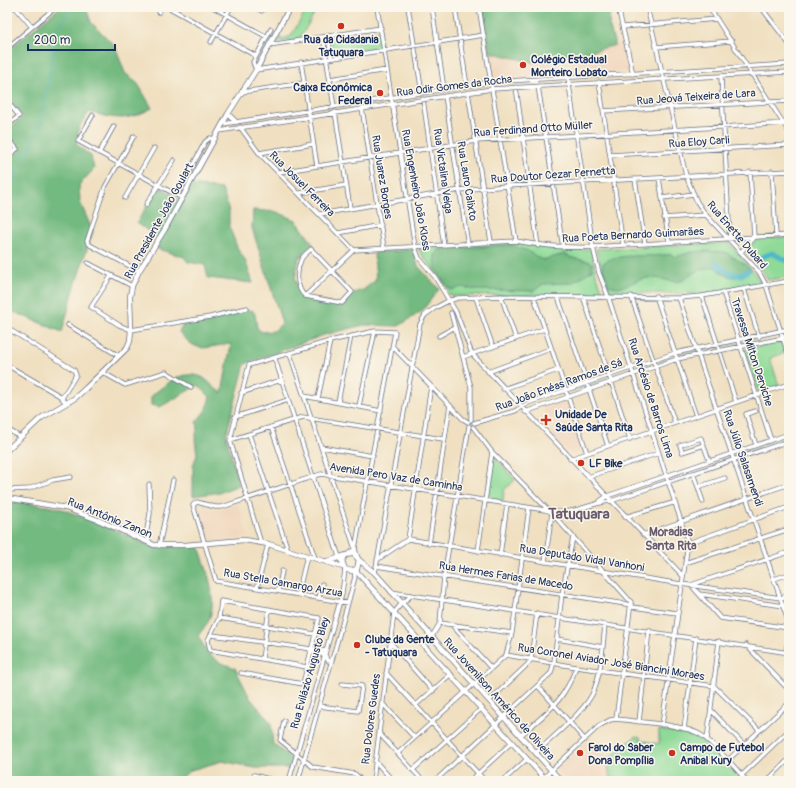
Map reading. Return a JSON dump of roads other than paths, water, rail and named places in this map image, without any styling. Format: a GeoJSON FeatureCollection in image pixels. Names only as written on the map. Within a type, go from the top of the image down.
{"type":"FeatureCollection","features":[{"type":"Feature","properties":{"kind":"main road","name":"Rua Presidente João Goulart"},"geometry":{"type":"LineString","coordinates":[[7,450],[41,418],[66,403],[86,388],[119,356],[130,341],[130,297],[132,286],[222,124],[256,70],[290,7]]}},
{"type":"Feature","properties":{"kind":"main road"},"geometry":{"type":"LineString","coordinates":[[228,114],[236,122]]}},
{"type":"Feature","properties":{"kind":"main road","name":"Rua Antônio Zanon"},"geometry":{"type":"LineString","coordinates":[[7,498],[66,508],[98,520],[151,544],[160,546],[230,541],[261,543],[344,567]]}},
{"type":"Feature","properties":{"kind":"main road"},"geometry":{"type":"LineString","coordinates":[[354,554],[359,559],[360,565],[354,571],[344,567],[347,555],[354,554]]}},
{"type":"Feature","properties":{"kind":"main road","name":"Rua Antônio Zanon"},"geometry":{"type":"LineString","coordinates":[[324,561],[347,555]]}},
{"type":"Feature","properties":{"kind":"main road","name":"Rua Jovenilson Américo de Oliveira"},"geometry":{"type":"LineString","coordinates":[[359,559],[375,574],[561,781]]}},
{"type":"Feature","properties":{"kind":"main road","name":"Rua Jovenilson Américo de Oliveira"},"geometry":{"type":"LineString","coordinates":[[354,571],[357,576],[451,674],[546,779]]}},
{"type":"Feature","properties":{"kind":"street"},"geometry":{"type":"LineString","coordinates":[[7,12],[14,7],[32,27]]}},
{"type":"Feature","properties":{"kind":"street"},"geometry":{"type":"LineString","coordinates":[[7,48],[56,7]]}},
{"type":"Feature","properties":{"kind":"street"},"geometry":{"type":"LineString","coordinates":[[159,12],[162,7]]}},
{"type":"Feature","properties":{"kind":"street"},"geometry":{"type":"LineString","coordinates":[[168,7],[256,56]]}},
{"type":"Feature","properties":{"kind":"street"},"geometry":{"type":"LineString","coordinates":[[213,7],[267,37]]}},
{"type":"Feature","properties":{"kind":"street"},"geometry":{"type":"LineString","coordinates":[[211,42],[231,7]]}},
{"type":"Feature","properties":{"kind":"street"},"geometry":{"type":"LineString","coordinates":[[254,7],[262,11]]}},
{"type":"Feature","properties":{"kind":"street","name":"Rua Engenheiro João Kloss"},"geometry":{"type":"LineString","coordinates":[[377,7],[415,248],[419,258],[442,287],[448,301],[456,312],[472,354]]}},
{"type":"Feature","properties":{"kind":"street"},"geometry":{"type":"LineString","coordinates":[[408,7],[422,93]]}},
{"type":"Feature","properties":{"kind":"street"},"geometry":{"type":"LineString","coordinates":[[432,7],[444,89]]}},
{"type":"Feature","properties":{"kind":"street"},"geometry":{"type":"LineString","coordinates":[[455,7],[467,86]]}},
{"type":"Feature","properties":{"kind":"street"},"geometry":{"type":"LineString","coordinates":[[479,7],[516,241]]}},
{"type":"Feature","properties":{"kind":"street"},"geometry":{"type":"LineString","coordinates":[[618,7],[633,74]]}},
{"type":"Feature","properties":{"kind":"street","name":"Rua Enette Dubard"},"geometry":{"type":"LineString","coordinates":[[647,7],[686,176],[706,215],[730,239],[758,272],[766,285],[789,357]]}},
{"type":"Feature","properties":{"kind":"street"},"geometry":{"type":"LineString","coordinates":[[709,7],[789,132]]}},
{"type":"Feature","properties":{"kind":"street"},"geometry":{"type":"LineString","coordinates":[[761,7],[789,44]]}},
{"type":"Feature","properties":{"kind":"street"},"geometry":{"type":"LineString","coordinates":[[623,27],[717,19]]}},
{"type":"Feature","properties":{"kind":"street"},"geometry":{"type":"LineString","coordinates":[[269,46],[381,28]]}},
{"type":"Feature","properties":{"kind":"street"},"geometry":{"type":"LineString","coordinates":[[271,29],[253,62],[256,70],[331,57],[484,35]]}},
{"type":"Feature","properties":{"kind":"street"},"geometry":{"type":"LineString","coordinates":[[328,36],[331,57]]}},
{"type":"Feature","properties":{"kind":"street"},"geometry":{"type":"LineString","coordinates":[[323,37],[334,106]]}},
{"type":"Feature","properties":{"kind":"street"},"geometry":{"type":"LineString","coordinates":[[656,46],[732,41]]}},
{"type":"Feature","properties":{"kind":"street"},"geometry":{"type":"LineString","coordinates":[[301,62],[317,166]]}},
{"type":"Feature","properties":{"kind":"street","name":"Rua Odir Gomes da Rocha"},"geometry":{"type":"LineString","coordinates":[[222,124],[491,82],[747,68],[789,64]]}},
{"type":"Feature","properties":{"kind":"street"},"geometry":{"type":"LineString","coordinates":[[330,79],[387,70]]}},
{"type":"Feature","properties":{"kind":"street","name":"Rua Odir Gomes da Rocha"},"geometry":{"type":"LineString","coordinates":[[219,131],[492,89],[789,72]]}},
{"type":"Feature","properties":{"kind":"street"},"geometry":{"type":"LineString","coordinates":[[721,77],[724,104],[730,239]]}},
{"type":"Feature","properties":{"kind":"street","name":"Rua Arcésio de Barros Lima"},"geometry":{"type":"LineString","coordinates":[[568,78],[593,247],[599,273],[667,474],[688,543],[662,725]]}},
{"type":"Feature","properties":{"kind":"street"},"geometry":{"type":"LineString","coordinates":[[599,82],[623,245]]}},
{"type":"Feature","properties":{"kind":"street"},"geometry":{"type":"LineString","coordinates":[[242,92],[304,83]]}},
{"type":"Feature","properties":{"kind":"street"},"geometry":{"type":"LineString","coordinates":[[538,86],[563,248]]}},
{"type":"Feature","properties":{"kind":"street"},"geometry":{"type":"LineString","coordinates":[[516,87],[538,246]]}},
{"type":"Feature","properties":{"kind":"street"},"geometry":{"type":"LineString","coordinates":[[468,92],[491,242]]}},
{"type":"Feature","properties":{"kind":"street","name":"Rua Lauro Calixto"},"geometry":{"type":"LineString","coordinates":[[445,96],[468,244]]}},
{"type":"Feature","properties":{"kind":"street","name":"Rua Victalina Veiga"},"geometry":{"type":"LineString","coordinates":[[423,99],[438,194],[444,246]]}},
{"type":"Feature","properties":{"kind":"street"},"geometry":{"type":"LineString","coordinates":[[7,101],[19,116],[7,126]]}},
{"type":"Feature","properties":{"kind":"street","name":"Rua Jeová Teixeira de Lara"},"geometry":{"type":"LineString","coordinates":[[604,111],[789,101]]}},
{"type":"Feature","properties":{"kind":"street","name":"Rua Juarez Borges"},"geometry":{"type":"LineString","coordinates":[[362,108],[384,248]]}},
{"type":"Feature","properties":{"kind":"street"},"geometry":{"type":"LineString","coordinates":[[335,112],[350,208]]}},
{"type":"Feature","properties":{"kind":"street"},"geometry":{"type":"LineString","coordinates":[[93,114],[78,141],[182,198]]}},
{"type":"Feature","properties":{"kind":"street","name":"Rua Ferdinand Otto Müller"},"geometry":{"type":"LineString","coordinates":[[279,172],[475,141],[789,123]]}},
{"type":"Feature","properties":{"kind":"street"},"geometry":{"type":"LineString","coordinates":[[99,152],[114,126]]}},
{"type":"Feature","properties":{"kind":"street","name":"Rua Josuel Ferreira"},"geometry":{"type":"LineString","coordinates":[[240,127],[260,154],[354,250]]}},
{"type":"Feature","properties":{"kind":"street"},"geometry":{"type":"LineString","coordinates":[[134,136],[105,187],[87,241],[90,245],[139,272]]}},
{"type":"Feature","properties":{"kind":"street"},"geometry":{"type":"LineString","coordinates":[[7,137],[16,149],[7,157]]}},
{"type":"Feature","properties":{"kind":"street","name":"Rua Presidente João Goulart"},"geometry":{"type":"LineString","coordinates":[[177,195],[205,142],[210,138],[215,139]]}},
{"type":"Feature","properties":{"kind":"street"},"geometry":{"type":"LineString","coordinates":[[260,154],[313,144]]}},
{"type":"Feature","properties":{"kind":"street","name":"Rua Eloy Carli"},"geometry":{"type":"LineString","coordinates":[[610,155],[789,145]]}},
{"type":"Feature","properties":{"kind":"street"},"geometry":{"type":"LineString","coordinates":[[125,198],[154,148]]}},
{"type":"Feature","properties":{"kind":"street"},"geometry":{"type":"LineString","coordinates":[[146,205],[174,160]]}},
{"type":"Feature","properties":{"kind":"street","name":"Rua Doutor Cezar Pernetta"},"geometry":{"type":"LineString","coordinates":[[320,214],[460,190],[553,183],[789,170]]}},
{"type":"Feature","properties":{"kind":"street"},"geometry":{"type":"LineString","coordinates":[[772,171],[776,235]]}},
{"type":"Feature","properties":{"kind":"street"},"geometry":{"type":"LineString","coordinates":[[741,252],[754,237],[750,172]]}},
{"type":"Feature","properties":{"kind":"street"},"geometry":{"type":"LineString","coordinates":[[659,178],[668,242]]}},
{"type":"Feature","properties":{"kind":"street"},"geometry":{"type":"LineString","coordinates":[[635,179],[645,244]]}},
{"type":"Feature","properties":{"kind":"street"},"geometry":{"type":"LineString","coordinates":[[300,194],[346,185]]}},
{"type":"Feature","properties":{"kind":"street"},"geometry":{"type":"LineString","coordinates":[[662,198],[694,194]]}},
{"type":"Feature","properties":{"kind":"street"},"geometry":{"type":"LineString","coordinates":[[664,218],[706,215]]}},
{"type":"Feature","properties":{"kind":"street"},"geometry":{"type":"LineString","coordinates":[[338,233],[381,225]]}},
{"type":"Feature","properties":{"kind":"street","name":"Rua Poeta Bernardo Guimarães"},"geometry":{"type":"LineString","coordinates":[[354,250],[415,248],[516,241],[538,246],[563,248],[593,247],[789,235]]}},
{"type":"Feature","properties":{"kind":"street"},"geometry":{"type":"LineString","coordinates":[[311,248],[352,292],[342,304],[305,296],[297,278],[301,260],[311,248]]}},
{"type":"Feature","properties":{"kind":"street"},"geometry":{"type":"LineString","coordinates":[[305,296],[354,250]]}},
{"type":"Feature","properties":{"kind":"street"},"geometry":{"type":"LineString","coordinates":[[88,263],[132,286]]}},
{"type":"Feature","properties":{"kind":"street"},"geometry":{"type":"LineString","coordinates":[[111,276],[91,307],[119,325],[131,330],[210,317],[247,308]]}},
{"type":"Feature","properties":{"kind":"street"},"geometry":{"type":"LineString","coordinates":[[375,574],[420,324],[425,315],[448,301],[501,296],[656,296],[679,298],[702,296],[788,281],[789,288]]}},
{"type":"Feature","properties":{"kind":"street"},"geometry":{"type":"LineString","coordinates":[[744,289],[759,337]]}},
{"type":"Feature","properties":{"kind":"street","name":"Travessa Milton Derviche"},"geometry":{"type":"LineString","coordinates":[[722,292],[771,440]]}},
{"type":"Feature","properties":{"kind":"street"},"geometry":{"type":"LineString","coordinates":[[501,296],[516,339]]}},
{"type":"Feature","properties":{"kind":"street"},"geometry":{"type":"LineString","coordinates":[[583,296],[630,439]]}},
{"type":"Feature","properties":{"kind":"street"},"geometry":{"type":"LineString","coordinates":[[632,296],[675,424]]}},
{"type":"Feature","properties":{"kind":"street"},"geometry":{"type":"LineString","coordinates":[[656,296],[696,416]]}},
{"type":"Feature","properties":{"kind":"street"},"geometry":{"type":"LineString","coordinates":[[702,296],[736,402]]}},
{"type":"Feature","properties":{"kind":"street"},"geometry":{"type":"LineString","coordinates":[[534,297],[550,349],[587,453]]}},
{"type":"Feature","properties":{"kind":"street"},"geometry":{"type":"LineString","coordinates":[[558,297],[608,446]]}},
{"type":"Feature","properties":{"kind":"street"},"geometry":{"type":"LineString","coordinates":[[476,298],[493,347]]}},
{"type":"Feature","properties":{"kind":"street","name":"Rua Júlio Salasamendi"},"geometry":{"type":"LineString","coordinates":[[679,298],[748,498],[789,624]]}},
{"type":"Feature","properties":{"kind":"street"},"geometry":{"type":"LineString","coordinates":[[431,638],[440,623],[444,576],[471,424],[471,387],[451,313]]}},
{"type":"Feature","properties":{"kind":"street"},"geometry":{"type":"LineString","coordinates":[[68,325],[119,356]]}},
{"type":"Feature","properties":{"kind":"street"},"geometry":{"type":"LineString","coordinates":[[439,336],[454,327]]}},
{"type":"Feature","properties":{"kind":"street"},"geometry":{"type":"LineString","coordinates":[[7,328],[76,372],[76,375],[62,398]]}},
{"type":"Feature","properties":{"kind":"street"},"geometry":{"type":"LineString","coordinates":[[463,357],[544,329]]}},
{"type":"Feature","properties":{"kind":"street","name":"Rua João Enéas Ramos de Sá"},"geometry":{"type":"LineString","coordinates":[[471,424],[515,411],[521,407],[565,390],[588,386],[633,374],[654,363],[676,356],[719,348],[739,341],[789,329]]}},
{"type":"Feature","properties":{"kind":"street"},"geometry":{"type":"LineString","coordinates":[[359,406],[374,331]]}},
{"type":"Feature","properties":{"kind":"street"},"geometry":{"type":"LineString","coordinates":[[261,543],[230,440],[247,370],[253,363],[275,359],[351,336],[374,331],[395,332],[355,549],[347,555]]}},
{"type":"Feature","properties":{"kind":"street"},"geometry":{"type":"LineString","coordinates":[[338,402],[351,336]]}},
{"type":"Feature","properties":{"kind":"street","name":"Rua João Enéas Ramos de Sá"},"geometry":{"type":"LineString","coordinates":[[525,412],[568,397],[588,386],[610,379],[631,368],[676,356],[719,348],[741,347],[789,337]]}},
{"type":"Feature","properties":{"kind":"street"},"geometry":{"type":"LineString","coordinates":[[318,398],[330,342]]}},
{"type":"Feature","properties":{"kind":"street"},"geometry":{"type":"LineString","coordinates":[[393,347],[412,368],[471,424],[492,452],[552,513],[629,598],[632,606],[616,719]]}},
{"type":"Feature","properties":{"kind":"street"},"geometry":{"type":"LineString","coordinates":[[488,372],[550,349]]}},
{"type":"Feature","properties":{"kind":"street"},"geometry":{"type":"LineString","coordinates":[[290,354],[359,559]]}},
{"type":"Feature","properties":{"kind":"street"},"geometry":{"type":"LineString","coordinates":[[472,354],[525,412],[683,576]]}},
{"type":"Feature","properties":{"kind":"street"},"geometry":{"type":"LineString","coordinates":[[275,359],[312,477],[339,558],[344,567]]}},
{"type":"Feature","properties":{"kind":"street"},"geometry":{"type":"LineString","coordinates":[[7,365],[62,398],[66,403]]}},
{"type":"Feature","properties":{"kind":"street"},"geometry":{"type":"LineString","coordinates":[[504,388],[558,370]]}},
{"type":"Feature","properties":{"kind":"street"},"geometry":{"type":"LineString","coordinates":[[102,372],[125,385],[166,372],[191,387]]}},
{"type":"Feature","properties":{"kind":"street"},"geometry":{"type":"LineString","coordinates":[[241,393],[281,380]]}},
{"type":"Feature","properties":{"kind":"street"},"geometry":{"type":"LineString","coordinates":[[570,459],[675,424],[756,394],[789,384]]}},
{"type":"Feature","properties":{"kind":"street"},"geometry":{"type":"LineString","coordinates":[[377,560],[408,540],[431,386]]}},
{"type":"Feature","properties":{"kind":"street"},"geometry":{"type":"LineString","coordinates":[[304,396],[381,410]]}},
{"type":"Feature","properties":{"kind":"street"},"geometry":{"type":"LineString","coordinates":[[235,417],[288,400]]}},
{"type":"Feature","properties":{"kind":"street"},"geometry":{"type":"LineString","coordinates":[[429,544],[443,439],[450,405]]}},
{"type":"Feature","properties":{"kind":"street"},"geometry":{"type":"LineString","coordinates":[[756,411],[746,414],[756,445]]}},
{"type":"Feature","properties":{"kind":"street"},"geometry":{"type":"LineString","coordinates":[[230,440],[303,417],[443,439]]}},
{"type":"Feature","properties":{"kind":"street"},"geometry":{"type":"LineString","coordinates":[[271,427],[315,558]]}},
{"type":"Feature","properties":{"kind":"street"},"geometry":{"type":"LineString","coordinates":[[7,429],[20,437]]}},
{"type":"Feature","properties":{"kind":"street"},"geometry":{"type":"LineString","coordinates":[[250,434],[288,550]]}},
{"type":"Feature","properties":{"kind":"street","name":"Avenida Pero Vaz de Caminha"},"geometry":{"type":"LineString","coordinates":[[599,502],[607,496],[667,474],[789,434]]}},
{"type":"Feature","properties":{"kind":"street"},"geometry":{"type":"LineString","coordinates":[[704,445],[682,452],[680,445],[701,438],[704,445],[709,460]]}},
{"type":"Feature","properties":{"kind":"street","name":"Avenida Pero Vaz de Caminha"},"geometry":{"type":"LineString","coordinates":[[204,544],[193,505],[194,503],[222,507],[321,474],[486,500],[552,513],[564,513],[599,502],[611,501],[789,442]]}},
{"type":"Feature","properties":{"kind":"street"},"geometry":{"type":"LineString","coordinates":[[321,447],[373,456]]}},
{"type":"Feature","properties":{"kind":"street"},"geometry":{"type":"LineString","coordinates":[[478,551],[492,452]]}},
{"type":"Feature","properties":{"kind":"street"},"geometry":{"type":"LineString","coordinates":[[588,477],[659,453]]}},
{"type":"Feature","properties":{"kind":"street"},"geometry":{"type":"LineString","coordinates":[[694,473],[703,502]]}},
{"type":"Feature","properties":{"kind":"street"},"geometry":{"type":"LineString","coordinates":[[7,490],[28,489],[53,480],[71,477]]}},
{"type":"Feature","properties":{"kind":"street"},"geometry":{"type":"LineString","coordinates":[[698,487],[725,478]]}},
{"type":"Feature","properties":{"kind":"street"},"geometry":{"type":"LineString","coordinates":[[160,546],[173,480]]}},
{"type":"Feature","properties":{"kind":"street"},"geometry":{"type":"LineString","coordinates":[[150,484],[150,514],[146,534],[151,544]]}},
{"type":"Feature","properties":{"kind":"street"},"geometry":{"type":"LineString","coordinates":[[644,535],[789,484]]}},
{"type":"Feature","properties":{"kind":"street"},"geometry":{"type":"LineString","coordinates":[[625,517],[676,502]]}},
{"type":"Feature","properties":{"kind":"street"},"geometry":{"type":"LineString","coordinates":[[500,555],[507,504]]}},
{"type":"Feature","properties":{"kind":"street"},"geometry":{"type":"LineString","coordinates":[[688,543],[789,507]]}},
{"type":"Feature","properties":{"kind":"street"},"geometry":{"type":"LineString","coordinates":[[398,753],[506,655],[512,633],[517,588],[530,508]]}},
{"type":"Feature","properties":{"kind":"street"},"geometry":{"type":"LineString","coordinates":[[545,562],[552,513]]}},
{"type":"Feature","properties":{"kind":"street"},"geometry":{"type":"LineString","coordinates":[[685,564],[789,529]]}},
{"type":"Feature","properties":{"kind":"street"},"geometry":{"type":"LineString","coordinates":[[435,781],[548,677],[554,662],[562,594],[573,536]]}},
{"type":"Feature","properties":{"kind":"street","name":"Rua Deputado Vidal Vanhoni"},"geometry":{"type":"LineString","coordinates":[[408,540],[605,570],[681,584],[781,598],[789,595]]}},
{"type":"Feature","properties":{"kind":"street","name":"Rua Stella Camargo Arzua"},"geometry":{"type":"LineString","coordinates":[[204,544],[216,581],[348,603]]}},
{"type":"Feature","properties":{"kind":"street"},"geometry":{"type":"LineString","coordinates":[[257,588],[268,544]]}},
{"type":"Feature","properties":{"kind":"street"},"geometry":{"type":"LineString","coordinates":[[789,552],[691,585],[720,618],[789,628]]}},
{"type":"Feature","properties":{"kind":"street"},"geometry":{"type":"LineString","coordinates":[[298,594],[307,556]]}},
{"type":"Feature","properties":{"kind":"street","name":"Rua Hermes Farias de Macedo"},"geometry":{"type":"LineString","coordinates":[[376,566],[677,613]]}},
{"type":"Feature","properties":{"kind":"street","name":"Rua Evilázio Augusto Bley"},"geometry":{"type":"LineString","coordinates":[[289,781],[340,601],[345,576],[344,567]]}},
{"type":"Feature","properties":{"kind":"street"},"geometry":{"type":"LineString","coordinates":[[278,591],[282,571]]}},
{"type":"Feature","properties":{"kind":"street"},"geometry":{"type":"LineString","coordinates":[[774,579],[789,574]]}},
{"type":"Feature","properties":{"kind":"street","name":"Rua Evilázio Augusto Bley"},"geometry":{"type":"LineString","coordinates":[[298,781],[357,576]]}},
{"type":"Feature","properties":{"kind":"street"},"geometry":{"type":"LineString","coordinates":[[320,598],[322,584]]}},
{"type":"Feature","properties":{"kind":"street"},"geometry":{"type":"LineString","coordinates":[[698,586],[698,592]]}},
{"type":"Feature","properties":{"kind":"street"},"geometry":{"type":"LineString","coordinates":[[390,592],[649,630],[788,653],[789,636]]}},
{"type":"Feature","properties":{"kind":"street"},"geometry":{"type":"LineString","coordinates":[[698,592],[784,606],[789,604]]}},
{"type":"Feature","properties":{"kind":"street"},"geometry":{"type":"LineString","coordinates":[[394,613],[401,604],[412,595]]}},
{"type":"Feature","properties":{"kind":"street"},"geometry":{"type":"LineString","coordinates":[[241,673],[303,684],[307,667],[310,650],[319,618],[222,601],[220,618],[208,640],[210,650],[307,667]]}},
{"type":"Feature","properties":{"kind":"street"},"geometry":{"type":"LineString","coordinates":[[262,659],[269,609]]}},
{"type":"Feature","properties":{"kind":"street","name":"Rua Dolores Guedes"},"geometry":{"type":"LineString","coordinates":[[373,781],[394,613]]}},
{"type":"Feature","properties":{"kind":"street"},"geometry":{"type":"LineString","coordinates":[[489,701],[528,664],[531,659],[537,613]]}},
{"type":"Feature","properties":{"kind":"street"},"geometry":{"type":"LineString","coordinates":[[220,618],[315,634]]}},
{"type":"Feature","properties":{"kind":"street"},"geometry":{"type":"LineString","coordinates":[[440,623],[512,633]]}},
{"type":"Feature","properties":{"kind":"street"},"geometry":{"type":"LineString","coordinates":[[451,624],[491,668]]}},
{"type":"Feature","properties":{"kind":"street"},"geometry":{"type":"LineString","coordinates":[[536,753],[569,722],[590,698],[594,691],[600,670],[605,624]]}},
{"type":"Feature","properties":{"kind":"street"},"geometry":{"type":"LineString","coordinates":[[639,722],[649,630]]}},
{"type":"Feature","properties":{"kind":"street"},"geometry":{"type":"LineString","coordinates":[[212,635],[310,650],[326,651]]}},
{"type":"Feature","properties":{"kind":"street"},"geometry":{"type":"LineString","coordinates":[[684,729],[696,638]]}},
{"type":"Feature","properties":{"kind":"street"},"geometry":{"type":"LineString","coordinates":[[557,639],[603,647]]}},
{"type":"Feature","properties":{"kind":"street"},"geometry":{"type":"LineString","coordinates":[[707,740],[719,641]]}},
{"type":"Feature","properties":{"kind":"street"},"geometry":{"type":"LineString","coordinates":[[390,642],[432,691]]}},
{"type":"Feature","properties":{"kind":"street"},"geometry":{"type":"LineString","coordinates":[[746,645],[789,690]]}},
{"type":"Feature","properties":{"kind":"street"},"geometry":{"type":"LineString","coordinates":[[310,650],[325,656],[328,661],[332,660]]}},
{"type":"Feature","properties":{"kind":"street","name":"Rua Coronel Aviador José Biancini Moraes"},"geometry":{"type":"LineString","coordinates":[[506,655],[554,662],[576,667],[714,686]]}},
{"type":"Feature","properties":{"kind":"street"},"geometry":{"type":"LineString","coordinates":[[520,736],[555,705],[571,684],[576,667]]}},
{"type":"Feature","properties":{"kind":"street"},"geometry":{"type":"LineString","coordinates":[[386,673],[485,781]]}},
{"type":"Feature","properties":{"kind":"street"},"geometry":{"type":"LineString","coordinates":[[416,706],[451,674]]}},
{"type":"Feature","properties":{"kind":"street"},"geometry":{"type":"LineString","coordinates":[[319,706],[358,711],[362,686],[342,684]]}},
{"type":"Feature","properties":{"kind":"street"},"geometry":{"type":"LineString","coordinates":[[538,686],[585,740]]}},
{"type":"Feature","properties":{"kind":"street"},"geometry":{"type":"LineString","coordinates":[[714,686],[759,730]]}},
{"type":"Feature","properties":{"kind":"street"},"geometry":{"type":"LineString","coordinates":[[382,703],[414,737]]}},
{"type":"Feature","properties":{"kind":"street"},"geometry":{"type":"LineString","coordinates":[[727,761],[789,703]]}},
{"type":"Feature","properties":{"kind":"street"},"geometry":{"type":"LineString","coordinates":[[413,770],[482,708]]}},
{"type":"Feature","properties":{"kind":"street"},"geometry":{"type":"LineString","coordinates":[[711,710],[744,745]]}},
{"type":"Feature","properties":{"kind":"street"},"geometry":{"type":"LineString","coordinates":[[540,781],[546,779],[552,770],[599,726],[610,720],[616,719],[662,725],[698,733],[707,740],[747,781]]}},
{"type":"Feature","properties":{"kind":"street"},"geometry":{"type":"LineString","coordinates":[[284,721],[280,740],[304,761],[313,767],[355,774],[362,781]]}},
{"type":"Feature","properties":{"kind":"street"},"geometry":{"type":"LineString","coordinates":[[736,781],[789,730]]}},
{"type":"Feature","properties":{"kind":"street"},"geometry":{"type":"LineString","coordinates":[[378,732],[423,781]]}},
{"type":"Feature","properties":{"kind":"street"},"geometry":{"type":"LineString","coordinates":[[470,781],[512,742]]}},
{"type":"Feature","properties":{"kind":"street"},"geometry":{"type":"LineString","coordinates":[[503,781],[527,759]]}},
{"type":"Feature","properties":{"kind":"street"},"geometry":{"type":"LineString","coordinates":[[767,781],[789,759]]}},
{"type":"Feature","properties":{"kind":"street"},"geometry":{"type":"LineString","coordinates":[[375,761],[393,781]]}},
{"type":"Feature","properties":{"kind":"street"},"geometry":{"type":"LineString","coordinates":[[253,781],[254,775],[276,781]]}},
{"type":"Feature","properties":{"kind":"waterway"},"geometry":{"type":"LineString","coordinates":[[7,190],[15,178],[24,154],[29,151],[42,118],[57,30],[71,7]]}},
{"type":"Feature","properties":{"kind":"waterway"},"geometry":{"type":"LineString","coordinates":[[757,259],[772,253],[789,262]]}},
{"type":"Feature","properties":{"kind":"waterway"},"geometry":{"type":"LineString","coordinates":[[716,263],[727,272],[734,274],[741,275],[748,271]]}},
{"type":"Feature","properties":{"kind":"waterway"},"geometry":{"type":"LineString","coordinates":[[741,343],[789,332]]}},
{"type":"Feature","properties":{"kind":"waterway"},"geometry":{"type":"LineString","coordinates":[[719,347],[738,343]]}},
{"type":"Feature","properties":{"kind":"waterway"},"geometry":{"type":"LineString","coordinates":[[698,351],[716,347]]}},
{"type":"Feature","properties":{"kind":"waterway"},"geometry":{"type":"LineString","coordinates":[[655,362],[695,351]]}},
{"type":"Feature","properties":{"kind":"waterway"},"geometry":{"type":"LineString","coordinates":[[612,377],[652,363]]}},
{"type":"Feature","properties":{"kind":"waterway"},"geometry":{"type":"LineString","coordinates":[[589,385],[609,378]]}},
{"type":"Feature","properties":{"kind":"waterway"},"geometry":{"type":"LineString","coordinates":[[571,391],[586,386]]}},
{"type":"Feature","properties":{"kind":"waterway"},"geometry":{"type":"LineString","coordinates":[[737,454],[789,436]]}},
{"type":"Feature","properties":{"kind":"waterway"},"geometry":{"type":"LineString","coordinates":[[711,462],[731,456]]}},
{"type":"Feature","properties":{"kind":"place","name":"Rua da Cidadania Tatuquara"},"geometry":{"type":"Point","coordinates":[341,26]}},
{"type":"Feature","properties":{"kind":"place","name":"Colégio Estadual Monteiro Lobato"},"geometry":{"type":"Point","coordinates":[523,65]}},
{"type":"Feature","properties":{"kind":"place","name":"Caixa Econômica Federal"},"geometry":{"type":"Point","coordinates":[380,93]}},
{"type":"Feature","properties":{"kind":"place","name":"Unidade De Saúde Santa Rita"},"geometry":{"type":"Point","coordinates":[546,420]}},
{"type":"Feature","properties":{"kind":"place","name":"LF Bike"},"geometry":{"type":"Point","coordinates":[581,463]}},
{"type":"Feature","properties":{"kind":"place","name":"Clube da Gente - Tatuquara"},"geometry":{"type":"Point","coordinates":[357,645]}},
{"type":"Feature","properties":{"kind":"place","name":"Farol do Saber Dona Pompília"},"geometry":{"type":"Point","coordinates":[580,753]}},
{"type":"Feature","properties":{"kind":"place","name":"Campo de Futebol Anibal Kury"},"geometry":{"type":"Point","coordinates":[672,753]}},
{"type":"Feature","properties":{"kind":"district","name":"Tatuquara"},"geometry":{"type":"Point","coordinates":[579,514]}},
{"type":"Feature","properties":{"kind":"district","name":"Moradias Santa Rita"},"geometry":{"type":"Point","coordinates":[671,539]}}]}
